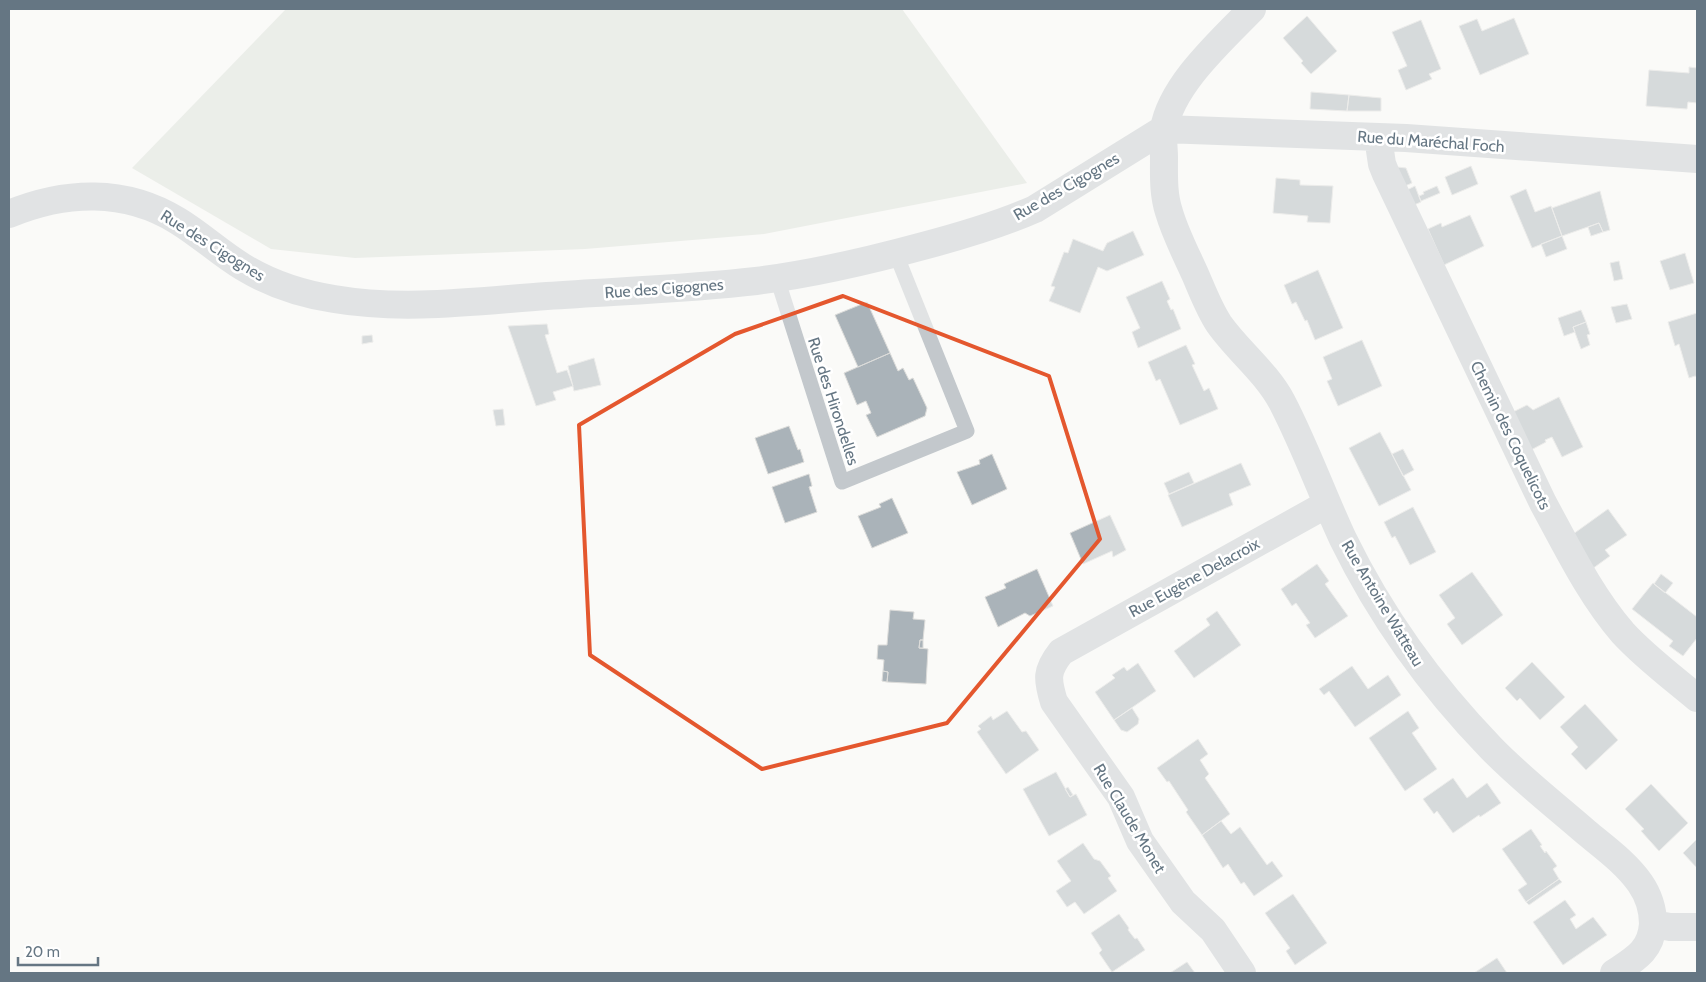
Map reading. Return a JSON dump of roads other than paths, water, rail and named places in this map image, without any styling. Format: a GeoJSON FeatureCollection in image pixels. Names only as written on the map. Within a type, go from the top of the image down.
{"type":"FeatureCollection","features":[{"type":"Feature","properties":{"kind":"street"},"geometry":{"type":"LineString","coordinates":[[1164,129],[1172,104],[1180,89],[1252,9]]}},
{"type":"Feature","properties":{"kind":"street","name":"Rue du Maréchal Foch"},"geometry":{"type":"LineString","coordinates":[[1164,129],[1378,137],[1697,159]]}},
{"type":"Feature","properties":{"kind":"street","name":"Rue des Cigognes"},"geometry":{"type":"LineString","coordinates":[[9,214],[35,205],[58,200],[81,197],[124,198],[142,203],[180,222],[229,258],[267,280],[313,296],[358,302],[432,304],[672,288],[776,278],[896,254],[971,233],[1016,218],[1055,197],[1164,129]]}},
{"type":"Feature","properties":{"kind":"street","name":"Rue Antoine Watteau"},"geometry":{"type":"LineString","coordinates":[[1164,129],[1164,186],[1168,211],[1217,321],[1277,393],[1344,540],[1368,585],[1398,634],[1435,685],[1491,748],[1613,854],[1639,880],[1650,900],[1654,924]]}},
{"type":"Feature","properties":{"kind":"street","name":"Chemin des Coquelicots"},"geometry":{"type":"LineString","coordinates":[[1378,137],[1382,164],[1386,174],[1543,503],[1566,544],[1603,608],[1624,634],[1697,698]]}},
{"type":"Feature","properties":{"kind":"street","name":"Rue Eugène Delacroix"},"geometry":{"type":"LineString","coordinates":[[1062,652],[1327,504]]}},
{"type":"Feature","properties":{"kind":"street","name":"Rue Claude Monet"},"geometry":{"type":"LineString","coordinates":[[1062,652],[1049,670],[1050,688],[1054,702],[1121,798],[1140,841],[1183,902],[1213,930],[1242,973]]}},
{"type":"Feature","properties":{"kind":"street"},"geometry":{"type":"LineString","coordinates":[[1614,973],[1635,959],[1646,948],[1653,933],[1654,924],[1670,927],[1697,928]]}},
{"type":"Feature","properties":{"kind":"lane","name":"Rue des Hirondelles"},"geometry":{"type":"LineString","coordinates":[[776,278],[842,482],[967,431],[896,254]]}}]}
